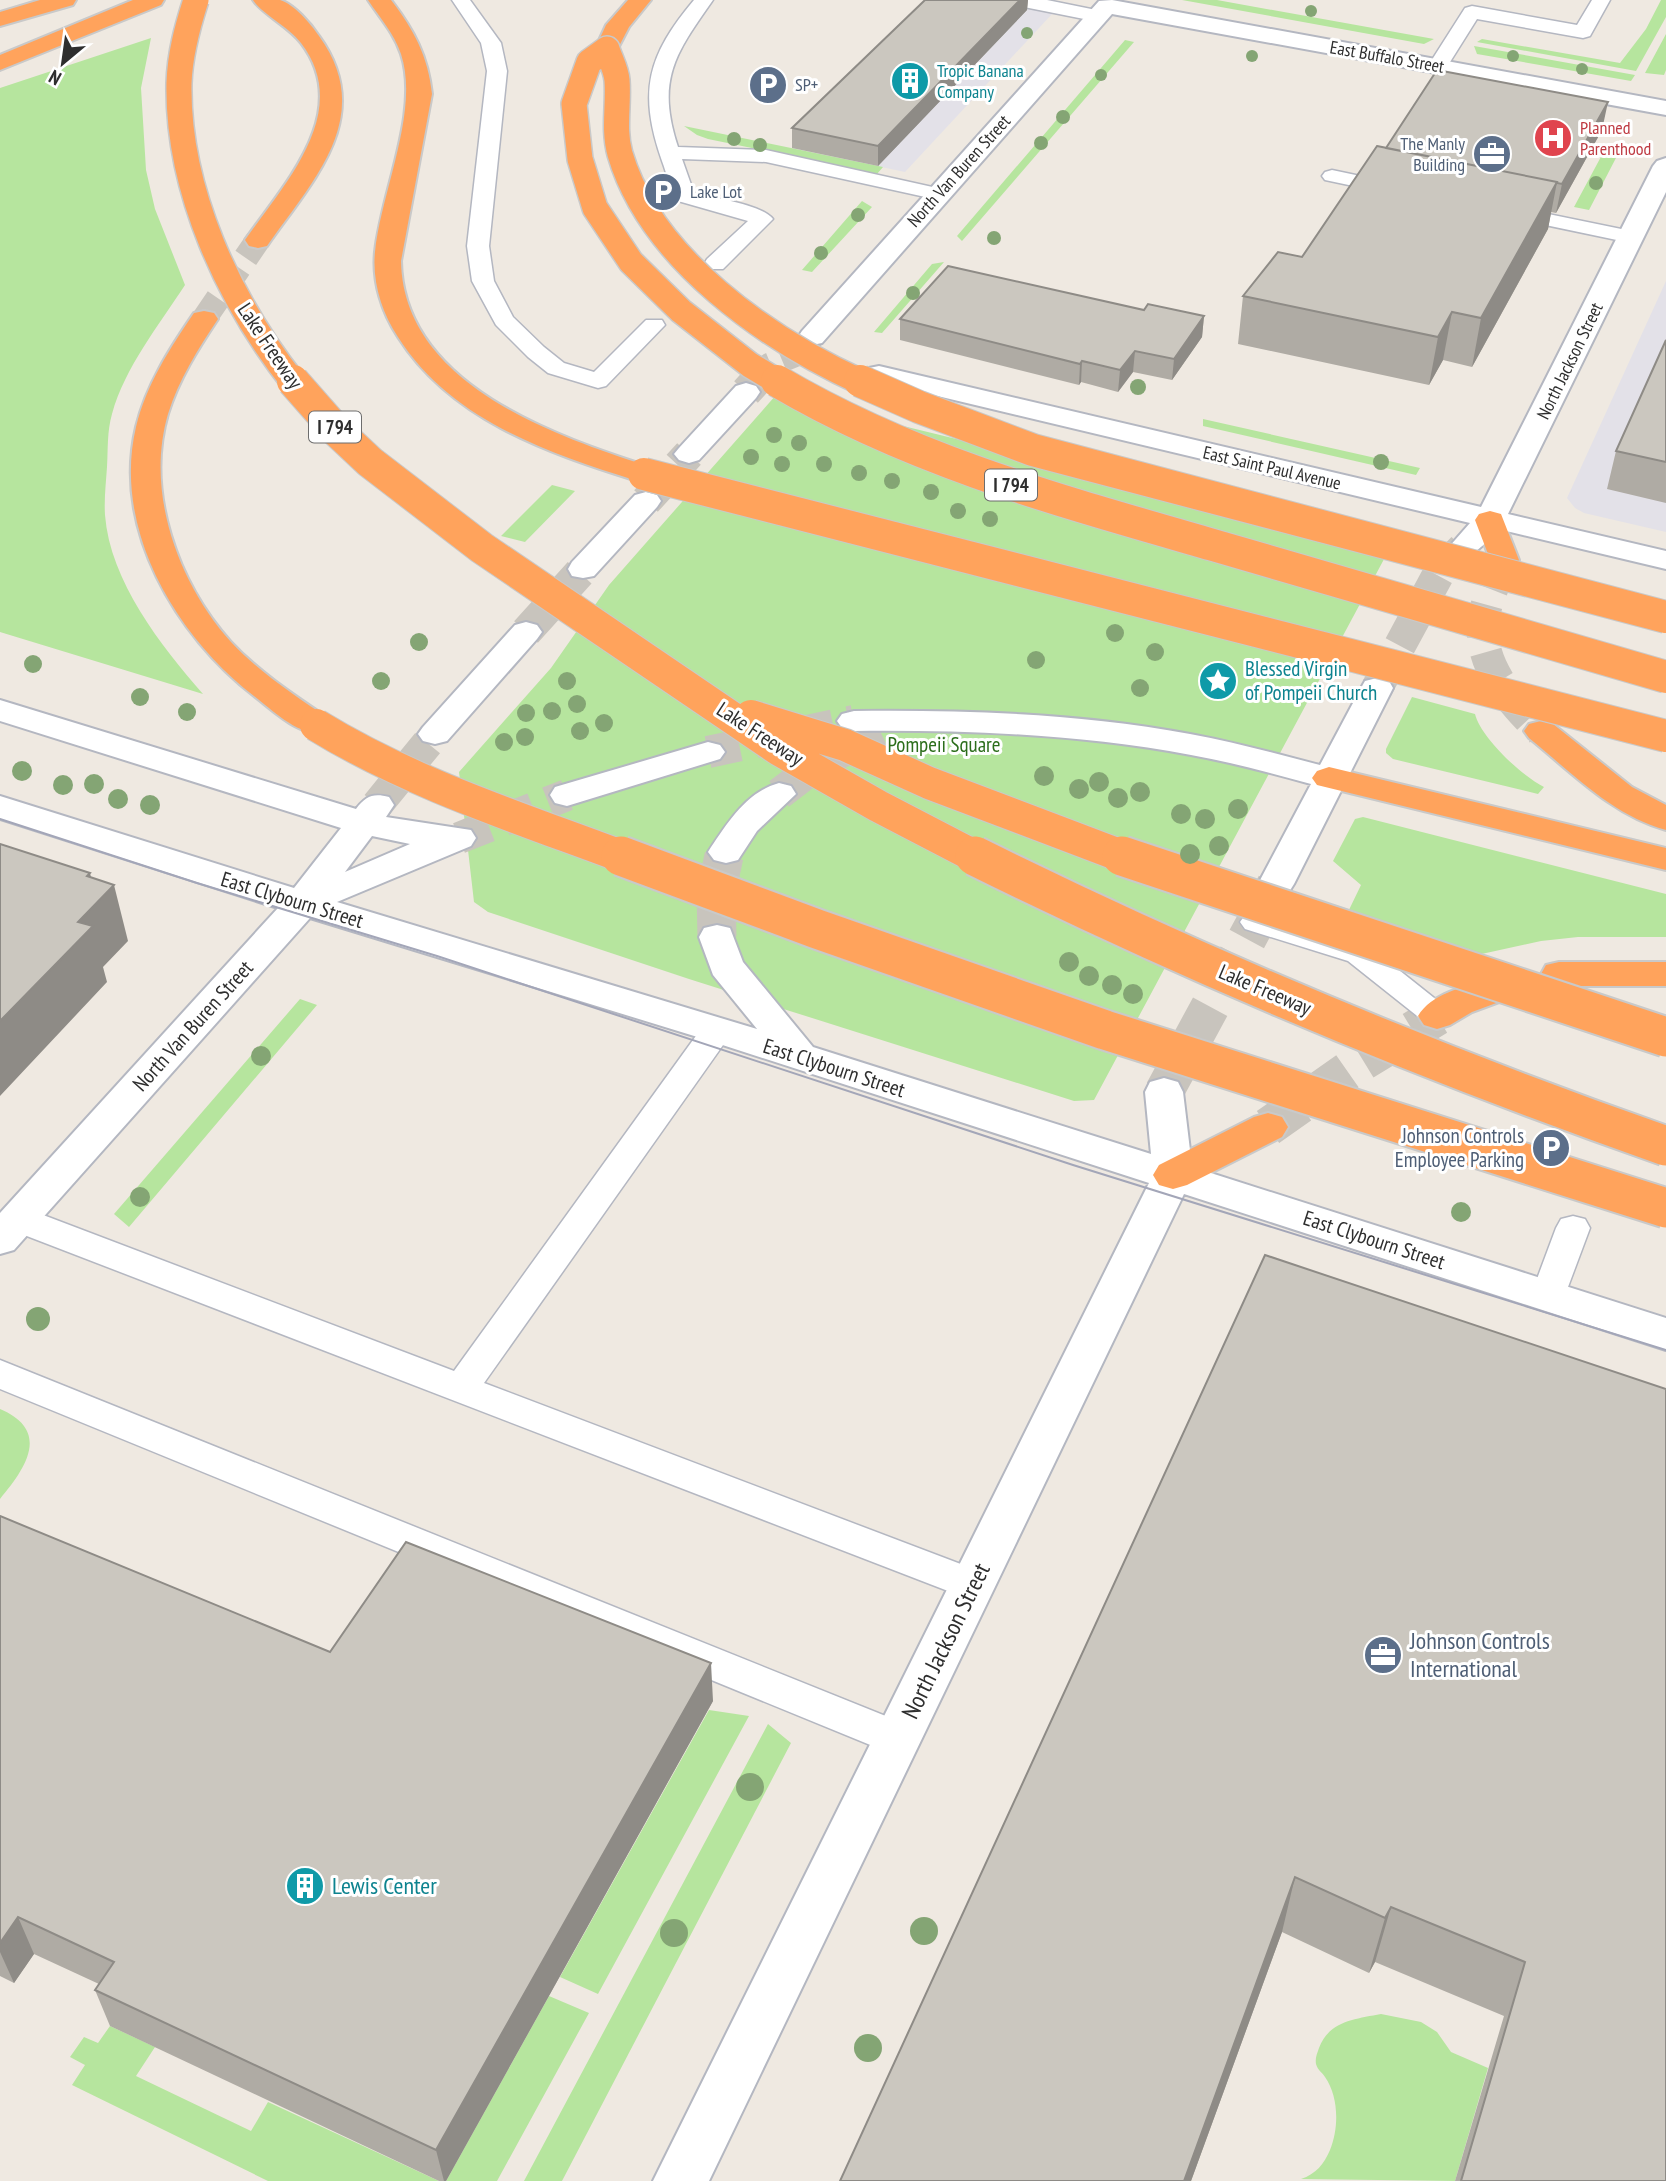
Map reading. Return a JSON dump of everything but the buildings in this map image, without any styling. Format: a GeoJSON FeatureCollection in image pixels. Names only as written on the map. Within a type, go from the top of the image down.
{"type":"FeatureCollection","features":[{"type":"Feature","properties":{"kind":"highway"},"geometry":{"type":"LineString","coordinates":[[0,19],[65,0]]}},
{"type":"Feature","properties":{"kind":"highway"},"geometry":{"type":"LineString","coordinates":[[0,63],[153,0]]}},
{"type":"Feature","properties":{"kind":"highway","name":"Lake Freeway"},"geometry":{"type":"LineString","coordinates":[[196,0],[184,41],[180,90],[186,152],[209,239],[233,289],[266,347],[307,400],[380,470],[485,550],[782,752],[897,817],[1011,876],[1315,1012],[1521,1093],[1666,1146]]}},
{"type":"Feature","properties":{"kind":"highway"},"geometry":{"type":"LineString","coordinates":[[258,240],[311,162],[328,129],[332,103],[332,79],[306,32],[282,10],[264,0]]}},
{"type":"Feature","properties":{"kind":"highway"},"geometry":{"type":"LineString","coordinates":[[379,0],[411,45],[418,71],[420,94],[389,253],[388,281],[396,308],[411,338],[435,368],[490,411],[543,439],[606,462],[720,494],[1666,736]]}},
{"type":"Feature","properties":{"kind":"highway","name":"I 794"},"geometry":{"type":"LineString","coordinates":[[640,0],[618,26],[607,49],[590,62],[574,104],[580,159],[595,208],[631,262],[681,311],[750,365],[867,429],[996,480],[1666,677]]}},
{"type":"Feature","properties":{"kind":"highway"},"geometry":{"type":"LineString","coordinates":[[607,49],[616,74],[617,144],[628,176],[646,213],[664,238],[717,291],[782,338],[814,357],[942,418],[1033,450],[1666,617]]}},
{"type":"Feature","properties":{"kind":"highway"},"geometry":{"type":"LineString","coordinates":[[204,319],[161,393],[149,429],[146,471],[150,515],[174,585],[211,638],[240,667],[276,697],[363,754],[447,791],[591,846],[1092,1026],[1666,1208]]}},
{"type":"Feature","properties":{"kind":"highway"},"geometry":{"type":"LineString","coordinates":[[1490,520],[1504,560]]}},
{"type":"Feature","properties":{"kind":"highway"},"geometry":{"type":"LineString","coordinates":[[716,705],[845,745],[929,783],[1080,842],[1666,1037]]}},
{"type":"Feature","properties":{"kind":"highway"},"geometry":{"type":"LineString","coordinates":[[1541,731],[1620,795],[1666,819]]}},
{"type":"Feature","properties":{"kind":"highway"},"geometry":{"type":"LineString","coordinates":[[1329,778],[1666,859]]}},
{"type":"Feature","properties":{"kind":"highway"},"geometry":{"type":"LineString","coordinates":[[1559,974],[1666,975]]}},
{"type":"Feature","properties":{"kind":"highway"},"geometry":{"type":"LineString","coordinates":[[1437,1016],[1459,1003],[1486,993]]}},
{"type":"Feature","properties":{"kind":"highway"},"geometry":{"type":"LineString","coordinates":[[1173,1175],[1268,1127]]}},
{"type":"Feature","properties":{"kind":"street","name":"East Buffalo Street"},"geometry":{"type":"LineString","coordinates":[[1104,7],[1666,108]]}},
{"type":"Feature","properties":{"kind":"street","name":"North Van Buren Street"},"geometry":{"type":"LineString","coordinates":[[812,337],[1104,7]]}},
{"type":"Feature","properties":{"kind":"street","name":"North Jackson Street"},"geometry":{"type":"LineString","coordinates":[[1463,548],[1490,520],[1666,166]]}},
{"type":"Feature","properties":{"kind":"street","name":"East Saint Paul Avenue"},"geometry":{"type":"LineString","coordinates":[[879,374],[1666,560]]}},
{"type":"Feature","properties":{"kind":"street"},"geometry":{"type":"LineString","coordinates":[[689,454],[746,392]]}},
{"type":"Feature","properties":{"kind":"street"},"geometry":{"type":"LineString","coordinates":[[583,569],[646,501]]}},
{"type":"Feature","properties":{"kind":"street"},"geometry":{"type":"LineString","coordinates":[[435,734],[526,632]]}},
{"type":"Feature","properties":{"kind":"street"},"geometry":{"type":"LineString","coordinates":[[1276,884],[1377,688]]}},
{"type":"Feature","properties":{"kind":"street"},"geometry":{"type":"LineString","coordinates":[[0,710],[370,814],[407,833],[459,838],[302,903]]}},
{"type":"Feature","properties":{"kind":"street"},"geometry":{"type":"LineString","coordinates":[[867,727],[943,719],[1089,730],[1189,744],[1329,778]]}},
{"type":"Feature","properties":{"kind":"street"},"geometry":{"type":"LineString","coordinates":[[567,794],[708,752]]}},
{"type":"Feature","properties":{"kind":"street"},"geometry":{"type":"LineString","coordinates":[[726,852],[745,823],[779,794]]}},
{"type":"Feature","properties":{"kind":"street","name":"East Clybourn Street"},"geometry":{"type":"LineString","coordinates":[[0,807],[717,1030],[1666,1334]]}},
{"type":"Feature","properties":{"kind":"street","name":"North Van Buren Street"},"geometry":{"type":"LineString","coordinates":[[9,1229],[302,903],[370,814]]}},
{"type":"Feature","properties":{"kind":"street"},"geometry":{"type":"LineString","coordinates":[[716,937],[726,966],[800,1057]]}},
{"type":"Feature","properties":{"kind":"street"},"geometry":{"type":"LineString","coordinates":[[1164,1092],[1173,1175]]}},
{"type":"Feature","properties":{"kind":"street","name":"North Jackson Street"},"geometry":{"type":"LineString","coordinates":[[680,2181],[899,1739],[1173,1175]]}},
{"type":"Feature","properties":{"kind":"lane"},"geometry":{"type":"LineString","coordinates":[[461,0],[491,43],[497,71],[478,246],[483,281],[494,304],[515,334],[556,368],[598,381],[654,325]]}},
{"type":"Feature","properties":{"kind":"lane"},"geometry":{"type":"LineString","coordinates":[[704,0],[677,36],[663,69],[657,99],[685,197],[742,211],[762,219],[715,264]]}},
{"type":"Feature","properties":{"kind":"lane"},"geometry":{"type":"LineString","coordinates":[[1019,0],[1104,7]]}},
{"type":"Feature","properties":{"kind":"lane"},"geometry":{"type":"LineString","coordinates":[[1437,66],[1472,12],[1583,32],[1601,0]]}},
{"type":"Feature","properties":{"kind":"lane"},"geometry":{"type":"LineString","coordinates":[[672,153],[721,155],[753,169],[933,200]]}},
{"type":"Feature","properties":{"kind":"lane"},"geometry":{"type":"LineString","coordinates":[[1332,176],[1413,193]]}},
{"type":"Feature","properties":{"kind":"lane"},"geometry":{"type":"LineString","coordinates":[[1495,209],[1631,237]]}},
{"type":"Feature","properties":{"kind":"lane"},"geometry":{"type":"LineString","coordinates":[[1255,922],[1359,954],[1437,1016]]}},
{"type":"Feature","properties":{"kind":"lane"},"geometry":{"type":"LineString","coordinates":[[461,1388],[717,1030]]}},
{"type":"Feature","properties":{"kind":"lane"},"geometry":{"type":"LineString","coordinates":[[1548,1295],[1573,1228]]}},
{"type":"Feature","properties":{"kind":"lane"},"geometry":{"type":"LineString","coordinates":[[9,1229],[461,1388],[974,1585]]}},
{"type":"Feature","properties":{"kind":"lane"},"geometry":{"type":"LineString","coordinates":[[0,1374],[899,1739]]}},
{"type":"Feature","properties":{"kind":"shaded area","name":"Tropic Banana Company"},"geometry":{"type":"Polygon","coordinates":[[[983,0],[1053,13],[905,172],[792,148],[983,0]]]}},
{"type":"Feature","properties":{"kind":"shaded area"},"geometry":{"type":"Polygon","coordinates":[[[1666,281],[1666,532],[1584,513],[1575,508],[1567,498],[1666,281]]]}},
{"type":"Feature","properties":{"kind":"green space"},"geometry":{"type":"Polygon","coordinates":[[[1182,0],[1217,0],[1434,39],[1424,44],[1182,0]]]}},
{"type":"Feature","properties":{"kind":"green space"},"geometry":{"type":"Polygon","coordinates":[[[1661,0],[1666,0],[1666,17],[1636,71],[1477,42],[1482,39],[1620,63],[1646,29],[1661,0]]]}},
{"type":"Feature","properties":{"kind":"green space"},"geometry":{"type":"Polygon","coordinates":[[[1666,34],[1664,75],[1645,73],[1666,34]]]}},
{"type":"Feature","properties":{"kind":"green space"},"geometry":{"type":"Polygon","coordinates":[[[151,38],[141,88],[146,170],[155,209],[185,285],[125,380],[112,414],[108,433],[105,515],[109,540],[127,588],[155,634],[203,694],[0,632],[0,88],[151,38]]]}},
{"type":"Feature","properties":{"kind":"green space"},"geometry":{"type":"Polygon","coordinates":[[[1125,40],[1134,42],[962,241],[957,236],[1125,40]]]}},
{"type":"Feature","properties":{"kind":"green space"},"geometry":{"type":"Polygon","coordinates":[[[1474,46],[1635,75],[1631,81],[1477,54],[1474,46]]]}},
{"type":"Feature","properties":{"kind":"green space"},"geometry":{"type":"Polygon","coordinates":[[[684,126],[883,167],[877,174],[708,139],[684,126]]]}},
{"type":"Feature","properties":{"kind":"green space"},"geometry":{"type":"Polygon","coordinates":[[[1603,153],[1617,156],[1589,210],[1574,207],[1603,153]]]}},
{"type":"Feature","properties":{"kind":"green space"},"geometry":{"type":"Polygon","coordinates":[[[862,201],[872,207],[812,272],[802,270],[862,201]]]}},
{"type":"Feature","properties":{"kind":"green space"},"geometry":{"type":"Polygon","coordinates":[[[944,262],[882,333],[874,332],[932,264],[944,262]]]}},
{"type":"Feature","properties":{"kind":"green space","name":"Pompeii Square"},"geometry":{"type":"Polygon","coordinates":[[[776,395],[1387,544],[1390,548],[1094,1100],[1074,1101],[689,979],[488,912],[474,902],[459,772],[551,668],[609,585],[776,395]]]}},
{"type":"Feature","properties":{"kind":"green space"},"geometry":{"type":"Polygon","coordinates":[[[1203,419],[1420,468],[1416,475],[1203,426],[1203,419]]]}},
{"type":"Feature","properties":{"kind":"green space"},"geometry":{"type":"Polygon","coordinates":[[[552,485],[575,491],[525,542],[501,536],[552,485]]]}},
{"type":"Feature","properties":{"kind":"green space"},"geometry":{"type":"Polygon","coordinates":[[[1412,697],[1475,714],[1494,745],[1525,774],[1544,787],[1538,794],[1393,759],[1386,753],[1386,749],[1412,697]]]}},
{"type":"Feature","properties":{"kind":"green space"},"geometry":{"type":"Polygon","coordinates":[[[1363,817],[1666,894],[1666,937],[1578,937],[1541,941],[1477,955],[1347,914],[1361,885],[1333,861],[1355,819],[1363,817]]]}},
{"type":"Feature","properties":{"kind":"green space"},"geometry":{"type":"Polygon","coordinates":[[[300,999],[317,1005],[129,1227],[114,1214],[300,999]]]}},
{"type":"Feature","properties":{"kind":"green space"},"geometry":{"type":"Polygon","coordinates":[[[0,1409],[16,1418],[25,1428],[29,1451],[18,1475],[0,1499],[0,1409]]]}},
{"type":"Feature","properties":{"kind":"green space"},"geometry":{"type":"Polygon","coordinates":[[[709,1710],[749,1716],[598,1994],[560,1977],[709,1710]]]}},
{"type":"Feature","properties":{"kind":"green space"},"geometry":{"type":"Polygon","coordinates":[[[768,1724],[791,1743],[562,2181],[524,2181],[768,1724]]]}},
{"type":"Feature","properties":{"kind":"green space"},"geometry":{"type":"Polygon","coordinates":[[[549,1996],[589,2013],[497,2181],[446,2181],[549,1996]]]}},
{"type":"Feature","properties":{"kind":"green space"},"geometry":{"type":"Polygon","coordinates":[[[1381,2014],[1421,2022],[1437,2032],[1451,2052],[1488,2068],[1455,2181],[1301,2179],[1322,2164],[1330,2150],[1335,2132],[1333,2094],[1316,2064],[1323,2039],[1344,2023],[1381,2014]]]}},
{"type":"Feature","properties":{"kind":"green space"},"geometry":{"type":"Polygon","coordinates":[[[110,2026],[155,2047],[136,2076],[251,2131],[268,2102],[439,2181],[268,2181],[72,2085],[85,2065],[70,2057],[84,2037],[98,2043],[110,2026]]]}},
{"type":"Feature","properties":{"kind":"tunnel"},"geometry":{"type":"LineString","coordinates":[[204,319],[258,240]]}},
{"type":"Feature","properties":{"kind":"tunnel"},"geometry":{"type":"LineString","coordinates":[[754,383],[770,365],[799,353],[812,337]]}},
{"type":"Feature","properties":{"kind":"tunnel"},"geometry":{"type":"LineString","coordinates":[[746,392],[756,381]]}},
{"type":"Feature","properties":{"kind":"tunnel"},"geometry":{"type":"LineString","coordinates":[[646,501],[689,454]]}},
{"type":"Feature","properties":{"kind":"tunnel"},"geometry":{"type":"LineString","coordinates":[[1377,688],[1439,573],[1463,548]]}},
{"type":"Feature","properties":{"kind":"tunnel"},"geometry":{"type":"LineString","coordinates":[[1504,560],[1485,610],[1485,650],[1498,680],[1518,707],[1541,731]]}},
{"type":"Feature","properties":{"kind":"tunnel"},"geometry":{"type":"LineString","coordinates":[[526,632],[583,569]]}},
{"type":"Feature","properties":{"kind":"tunnel"},"geometry":{"type":"LineString","coordinates":[[708,752],[854,721]]}},
{"type":"Feature","properties":{"kind":"tunnel"},"geometry":{"type":"LineString","coordinates":[[779,794],[822,761],[881,733]]}},
{"type":"Feature","properties":{"kind":"tunnel"},"geometry":{"type":"LineString","coordinates":[[377,805],[435,734]]}},
{"type":"Feature","properties":{"kind":"tunnel"},"geometry":{"type":"LineString","coordinates":[[459,838],[567,795]]}},
{"type":"Feature","properties":{"kind":"tunnel"},"geometry":{"type":"LineString","coordinates":[[724,856],[726,852]]}},
{"type":"Feature","properties":{"kind":"tunnel"},"geometry":{"type":"LineString","coordinates":[[717,937],[716,893],[724,856]]}},
{"type":"Feature","properties":{"kind":"tunnel"},"geometry":{"type":"LineString","coordinates":[[1164,1092],[1276,885]]}},
{"type":"Feature","properties":{"kind":"tunnel"},"geometry":{"type":"LineString","coordinates":[[1268,1127],[1355,1066],[1437,1016]]}},
{"type":"Feature","properties":{"kind":"tram line"},"geometry":{"type":"LineString","coordinates":[[0,819],[197,883],[437,956],[1073,1165],[1666,1350]]}},
{"type":"Feature","properties":{"kind":"place","name":"Tropic Banana Company"},"geometry":{"type":"Point","coordinates":[910,81]}},
{"type":"Feature","properties":{"kind":"place","name":"SP+"},"geometry":{"type":"Point","coordinates":[768,85]}},
{"type":"Feature","properties":{"kind":"place","name":"Planned Parenthood"},"geometry":{"type":"Point","coordinates":[1553,138]}},
{"type":"Feature","properties":{"kind":"place","name":"The Manly Building"},"geometry":{"type":"Point","coordinates":[1492,154]}},
{"type":"Feature","properties":{"kind":"place","name":"Lake Lot"},"geometry":{"type":"Point","coordinates":[663,192]}},
{"type":"Feature","properties":{"kind":"place","name":"Blessed Virgin of Pompeii Church"},"geometry":{"type":"Point","coordinates":[1218,681]}},
{"type":"Feature","properties":{"kind":"place","name":"Johnson Controls Employee Parking"},"geometry":{"type":"Point","coordinates":[1551,1148]}},
{"type":"Feature","properties":{"kind":"place","name":"Johnson Controls International"},"geometry":{"type":"Point","coordinates":[1383,1655]}},
{"type":"Feature","properties":{"kind":"place","name":"Lewis Center"},"geometry":{"type":"Point","coordinates":[305,1886]}}]}
